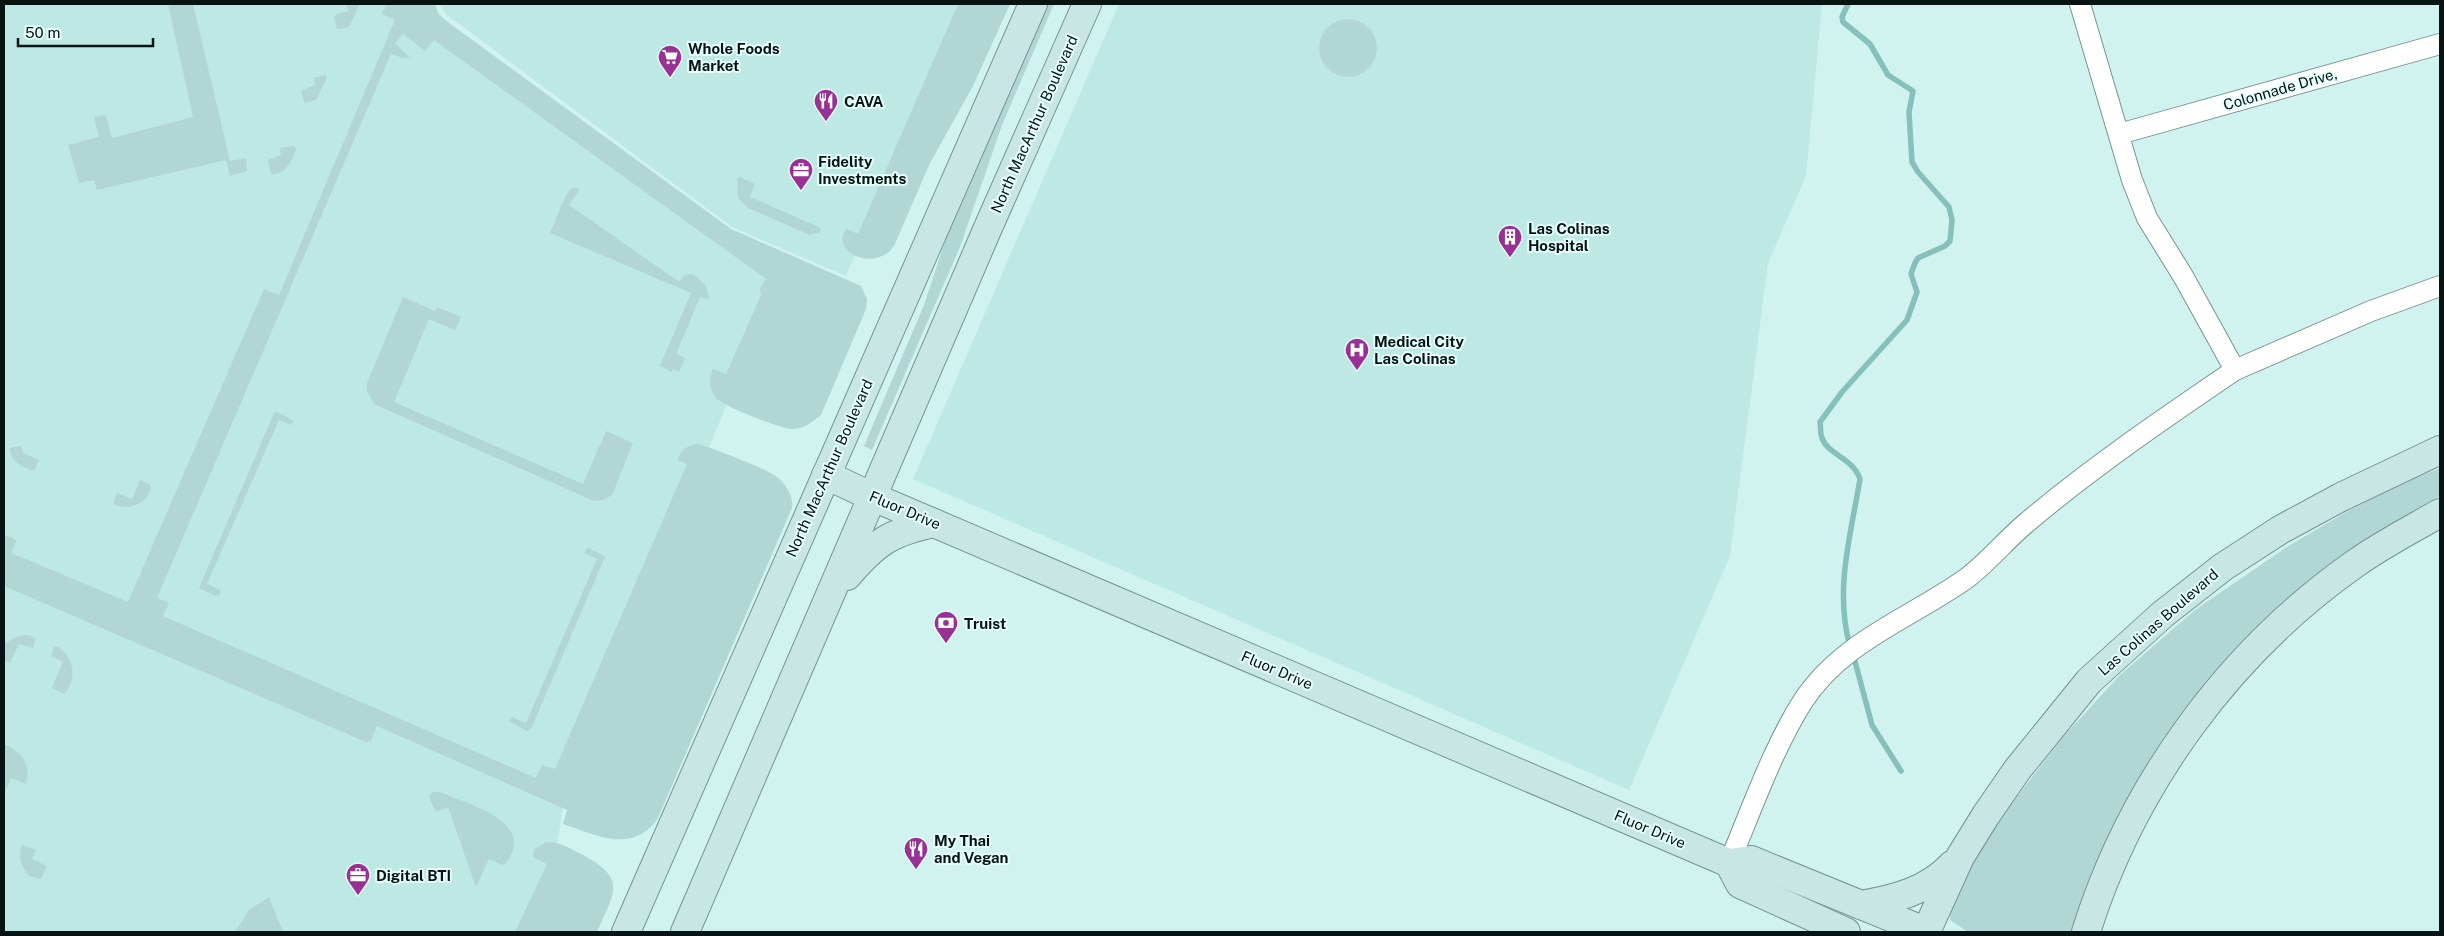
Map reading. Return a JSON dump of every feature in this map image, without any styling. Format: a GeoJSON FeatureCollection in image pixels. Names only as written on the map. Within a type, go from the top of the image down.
{"type":"FeatureCollection","features":[{"type":"Feature","properties":{"kind":"main road","name":"North MacArthur Boulevard"},"geometry":{"type":"LineString","coordinates":[[626,932],[1033,4]]}},
{"type":"Feature","properties":{"kind":"main road","name":"North MacArthur Boulevard"},"geometry":{"type":"LineString","coordinates":[[685,932],[1087,4]]}},
{"type":"Feature","properties":{"kind":"main road","name":"Las Colinas Boulevard"},"geometry":{"type":"LineString","coordinates":[[1926,932],[1960,857],[2017,770],[2089,681],[2163,614],[2222,567],[2280,530],[2341,497],[2440,450]]}},
{"type":"Feature","properties":{"kind":"main road","name":"Fluor Drive"},"geometry":{"type":"LineString","coordinates":[[826,475],[873,497],[1729,862],[1752,860],[1926,932]]}},
{"type":"Feature","properties":{"kind":"main road"},"geometry":{"type":"LineString","coordinates":[[2086,932],[2109,870],[2130,825],[2153,782],[2199,714],[2276,628],[2311,597],[2356,563],[2440,513]]}},
{"type":"Feature","properties":{"kind":"main road"},"geometry":{"type":"LineString","coordinates":[[829,599],[867,552],[900,532],[934,523]]}},
{"type":"Feature","properties":{"kind":"main road"},"geometry":{"type":"LineString","coordinates":[[1861,905],[1891,900],[1921,888],[1945,873],[1960,857]]}},
{"type":"Feature","properties":{"kind":"main road"},"geometry":{"type":"LineString","coordinates":[[1729,862],[1740,884],[1846,932]]}},
{"type":"Feature","properties":{"kind":"street"},"geometry":{"type":"LineString","coordinates":[[2080,4],[2120,134],[2132,180],[2147,218],[2183,276],[2235,370]]}},
{"type":"Feature","properties":{"kind":"street","name":"Colonnade Drive,"},"geometry":{"type":"LineString","coordinates":[[2120,134],[2440,44]]}},
{"type":"Feature","properties":{"kind":"street"},"geometry":{"type":"LineString","coordinates":[[1729,862],[1775,756],[1803,701],[1834,664],[1879,630],[1968,577],[2025,524],[2149,429],[2235,370],[2371,311],[2440,286]]}},
{"type":"Feature","properties":{"kind":"shaded area"},"geometry":{"type":"Polygon","coordinates":[[[4,4],[410,4],[778,280],[565,797],[550,884],[530,932],[4,932],[4,4]]]}},
{"type":"Feature","properties":{"kind":"shaded area"},"geometry":{"type":"Polygon","coordinates":[[[168,4],[193,4],[230,161],[246,158],[247,171],[230,176],[226,160],[97,190],[94,180],[79,183],[68,145],[99,137],[94,117],[106,115],[112,138],[193,117],[168,4]]]}},
{"type":"Feature","properties":{"kind":"shaded area"},"geometry":{"type":"Polygon","coordinates":[[[347,4],[360,4],[349,27],[337,29],[334,17],[337,14],[348,11],[347,4]]]}},
{"type":"Feature","properties":{"kind":"shaded area"},"geometry":{"type":"Polygon","coordinates":[[[386,4],[435,4],[438,13],[445,20],[731,229],[861,286],[867,299],[866,309],[821,415],[805,426],[794,429],[778,426],[721,402],[716,398],[711,388],[710,380],[713,369],[726,374],[761,295],[760,289],[766,279],[434,40],[425,51],[403,34],[395,43],[410,58],[391,54],[157,598],[169,603],[163,616],[536,778],[542,765],[555,769],[687,464],[678,460],[681,453],[688,446],[699,444],[767,471],[785,485],[790,494],[792,508],[657,820],[636,837],[613,839],[600,837],[563,824],[567,810],[377,726],[371,740],[366,742],[4,586],[4,536],[11,537],[16,541],[11,553],[128,602],[264,289],[279,295],[395,20],[382,14],[386,4]]]}},
{"type":"Feature","properties":{"kind":"shaded area"},"geometry":{"type":"Polygon","coordinates":[[[439,4],[962,4],[846,276],[732,227],[447,15],[439,4]]]}},
{"type":"Feature","properties":{"kind":"shaded area"},"geometry":{"type":"Polygon","coordinates":[[[958,4],[1010,4],[973,86],[930,163],[894,246],[882,256],[865,259],[857,257],[845,247],[842,239],[846,229],[858,234],[958,4]]]}},
{"type":"Feature","properties":{"kind":"shaded area"},"geometry":{"type":"Polygon","coordinates":[[[1046,4],[1054,4],[1002,125],[960,247],[872,450],[864,446],[924,305],[948,232],[1046,4]]]}},
{"type":"Feature","properties":{"kind":"shaded area","name":"Medical City Las Colinas"},"geometry":{"type":"Polygon","coordinates":[[[1119,4],[1822,4],[1806,176],[1768,263],[1730,556],[1629,790],[913,479],[1119,4]]]}},
{"type":"Feature","properties":{"kind":"shaded area"},"geometry":{"type":"Polygon","coordinates":[[[1348,19],[1359,21],[1369,27],[1375,37],[1377,48],[1375,59],[1369,69],[1359,75],[1348,77],[1337,75],[1327,69],[1321,59],[1319,48],[1321,37],[1327,27],[1337,21],[1348,19]]]}},
{"type":"Feature","properties":{"kind":"shaded area"},"geometry":{"type":"Polygon","coordinates":[[[325,75],[327,77],[316,100],[305,103],[301,91],[315,85],[314,78],[325,75]]]}},
{"type":"Feature","properties":{"kind":"shaded area"},"geometry":{"type":"Polygon","coordinates":[[[294,146],[296,149],[288,166],[281,172],[271,174],[268,160],[281,155],[280,148],[294,146]]]}},
{"type":"Feature","properties":{"kind":"shaded area"},"geometry":{"type":"Polygon","coordinates":[[[740,177],[755,184],[750,197],[821,228],[820,232],[810,235],[748,208],[738,198],[737,179],[740,177]]]}},
{"type":"Feature","properties":{"kind":"shaded area"},"geometry":{"type":"Polygon","coordinates":[[[572,188],[578,188],[579,190],[569,205],[675,279],[680,281],[685,275],[692,274],[705,285],[709,300],[700,297],[676,354],[685,358],[679,372],[673,369],[672,372],[660,366],[691,293],[550,233],[566,195],[572,188]]]}},
{"type":"Feature","properties":{"kind":"shaded area"},"geometry":{"type":"Polygon","coordinates":[[[403,297],[435,311],[437,307],[461,317],[455,330],[429,319],[394,402],[583,484],[606,431],[633,443],[612,495],[603,500],[594,501],[374,404],[367,391],[367,383],[403,297]]]}},
{"type":"Feature","properties":{"kind":"shaded area"},"geometry":{"type":"Polygon","coordinates":[[[277,412],[294,421],[291,425],[279,420],[207,584],[220,590],[220,595],[216,596],[199,588],[274,413],[277,412]]]}},
{"type":"Feature","properties":{"kind":"shaded area"},"geometry":{"type":"Polygon","coordinates":[[[21,446],[23,453],[39,460],[34,471],[22,466],[12,457],[10,448],[21,446]]]}},
{"type":"Feature","properties":{"kind":"shaded area"},"geometry":{"type":"Polygon","coordinates":[[[2440,468],[2440,496],[2355,547],[2300,588],[2244,642],[2192,702],[2148,765],[2130,796],[2106,846],[2073,932],[1968,932],[1950,920],[1951,908],[1960,883],[2008,808],[2063,737],[2120,675],[2195,610],[2290,545],[2377,494],[2440,468]]]}},
{"type":"Feature","properties":{"kind":"shaded area"},"geometry":{"type":"Polygon","coordinates":[[[140,480],[151,487],[146,498],[131,506],[125,507],[113,504],[117,493],[132,499],[140,480]]]}},
{"type":"Feature","properties":{"kind":"shaded area"},"geometry":{"type":"Polygon","coordinates":[[[589,548],[605,557],[531,729],[527,731],[509,721],[512,717],[526,723],[597,559],[585,553],[586,549],[589,548]]]}},
{"type":"Feature","properties":{"kind":"shaded area"},"geometry":{"type":"Polygon","coordinates":[[[27,635],[36,638],[33,648],[19,644],[10,663],[4,660],[4,644],[16,637],[27,635]]]}},
{"type":"Feature","properties":{"kind":"shaded area"},"geometry":{"type":"Polygon","coordinates":[[[54,647],[58,647],[63,651],[71,663],[71,682],[64,694],[52,688],[63,662],[51,656],[54,647]]]}},
{"type":"Feature","properties":{"kind":"shaded area"},"geometry":{"type":"Polygon","coordinates":[[[4,744],[16,751],[24,760],[27,777],[26,784],[11,778],[4,794],[4,744]]]}},
{"type":"Feature","properties":{"kind":"shaded area"},"geometry":{"type":"Polygon","coordinates":[[[432,792],[440,792],[488,812],[508,828],[513,838],[511,856],[505,864],[503,865],[489,859],[476,887],[448,807],[436,812],[429,797],[432,792]]]}},
{"type":"Feature","properties":{"kind":"shaded area"},"geometry":{"type":"Polygon","coordinates":[[[547,842],[570,848],[583,855],[607,872],[612,880],[612,897],[597,932],[515,932],[547,864],[533,857],[534,849],[547,842]]]}},
{"type":"Feature","properties":{"kind":"shaded area"},"geometry":{"type":"Polygon","coordinates":[[[22,845],[36,850],[32,859],[47,866],[41,879],[29,876],[24,869],[20,857],[22,845]]]}},
{"type":"Feature","properties":{"kind":"shaded area"},"geometry":{"type":"Polygon","coordinates":[[[269,897],[283,932],[235,932],[249,910],[269,897]]]}},
{"type":"Feature","properties":{"kind":"waterway"},"geometry":{"type":"LineString","coordinates":[[1848,4],[1842,17],[1843,22],[1870,44],[1888,75],[1913,91],[1909,112],[1912,162],[1918,172],[1949,207],[1952,220],[1950,241],[1945,246],[1918,258],[1915,263],[1911,274],[1917,292],[1907,320],[1842,392],[1820,422],[1821,436],[1825,444],[1852,466],[1860,479],[1844,583],[1845,625],[1850,646]]}},
{"type":"Feature","properties":{"kind":"waterway"},"geometry":{"type":"LineString","coordinates":[[1853,654],[1872,725],[1901,771]]}},
{"type":"Feature","properties":{"kind":"place","name":"Whole Foods Market"},"geometry":{"type":"Point","coordinates":[670,78]}},
{"type":"Feature","properties":{"kind":"place","name":"CAVA"},"geometry":{"type":"Point","coordinates":[826,122]}},
{"type":"Feature","properties":{"kind":"place","name":"Fidelity Investments"},"geometry":{"type":"Point","coordinates":[801,191]}},
{"type":"Feature","properties":{"kind":"place","name":"Las Colinas Hospital"},"geometry":{"type":"Point","coordinates":[1510,258]}},
{"type":"Feature","properties":{"kind":"place","name":"Medical City Las Colinas"},"geometry":{"type":"Point","coordinates":[1357,371]}},
{"type":"Feature","properties":{"kind":"place","name":"Truist"},"geometry":{"type":"Point","coordinates":[946,644]}},
{"type":"Feature","properties":{"kind":"place","name":"My Thai and Vegan"},"geometry":{"type":"Point","coordinates":[916,870]}},
{"type":"Feature","properties":{"kind":"place","name":"Digital BTI"},"geometry":{"type":"Point","coordinates":[358,896]}}]}
